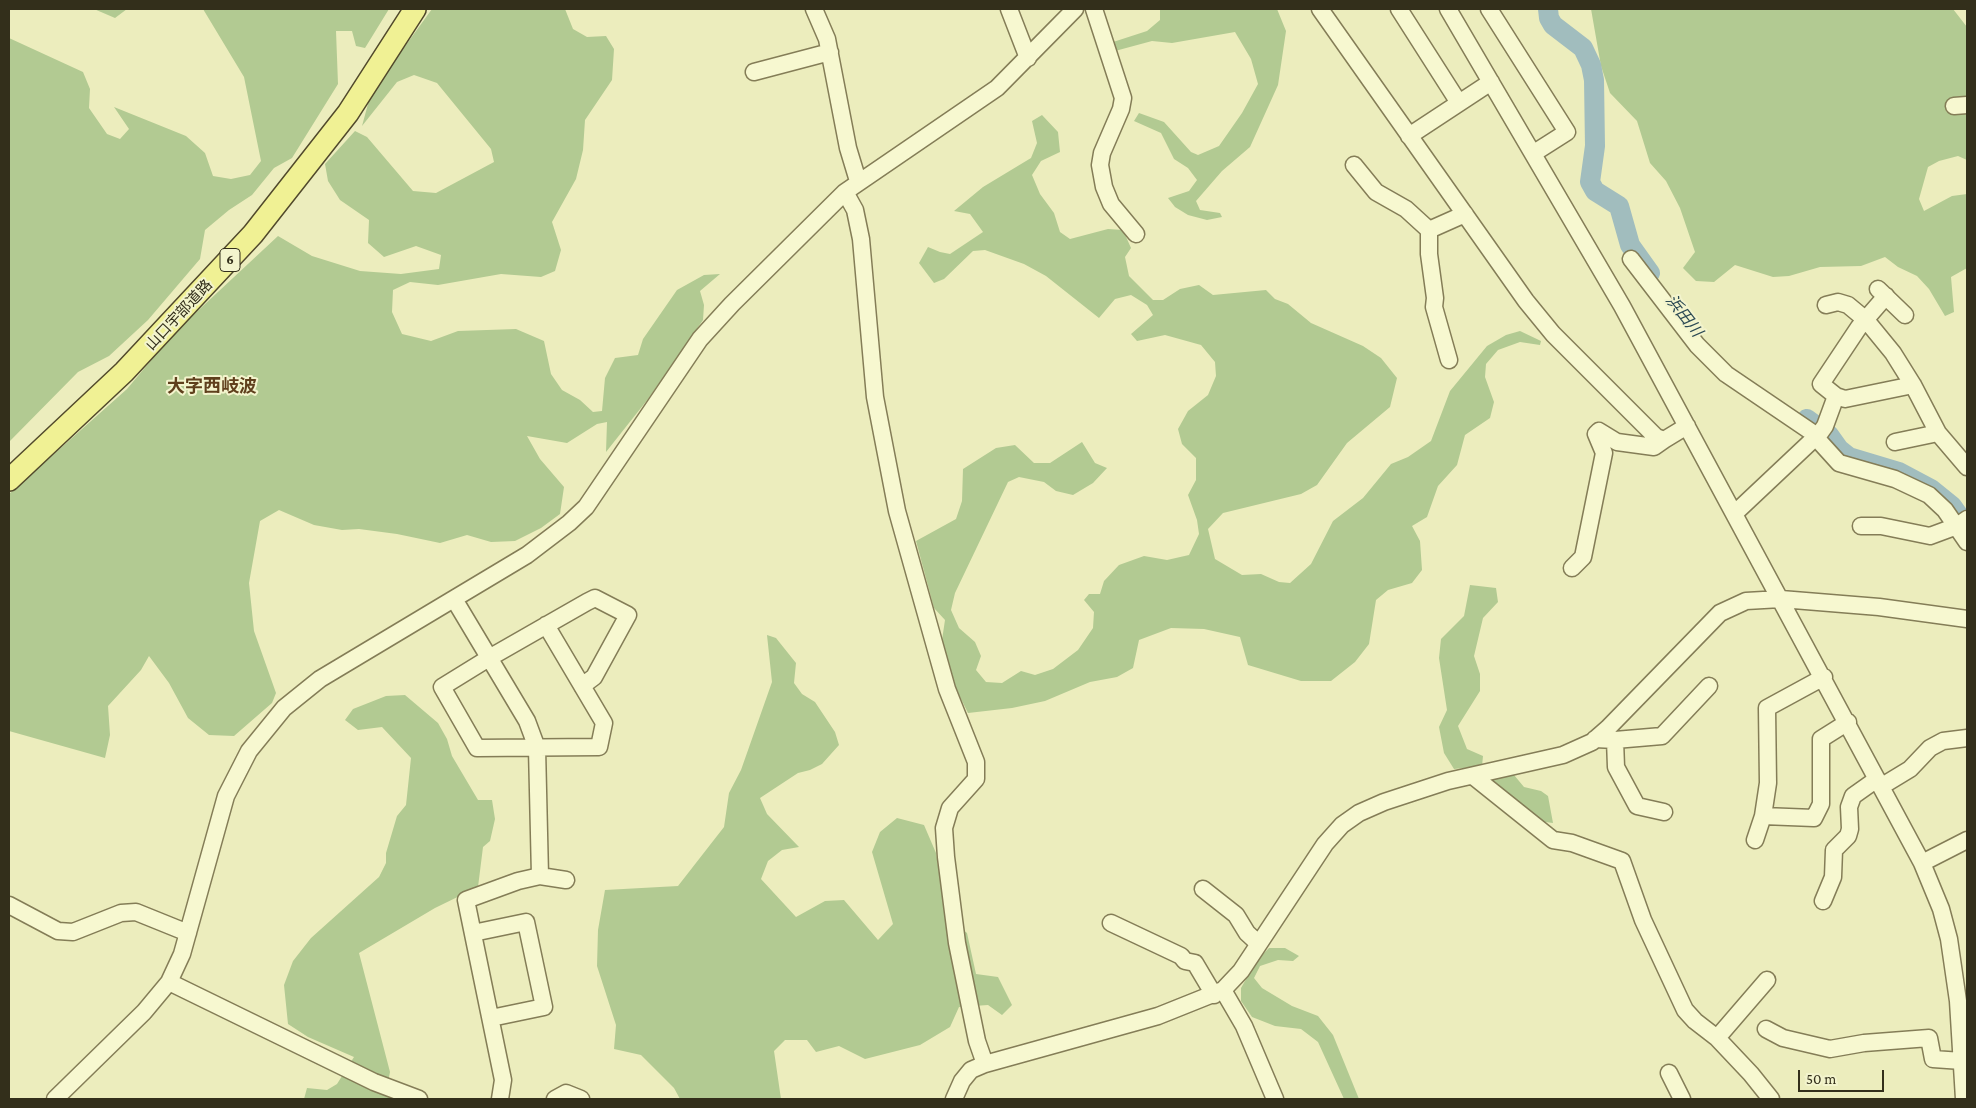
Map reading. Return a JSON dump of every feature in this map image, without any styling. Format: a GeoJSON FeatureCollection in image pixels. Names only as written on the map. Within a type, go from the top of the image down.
{"type":"FeatureCollection","features":[{"type":"Feature","properties":{"kind":"main road","name":"山口宇部道路"},"geometry":{"type":"LineString","coordinates":[[9,480],[124,372],[253,234],[348,113],[415,9]]}},
{"type":"Feature","properties":{"kind":"street"},"geometry":{"type":"LineString","coordinates":[[814,9],[830,52],[848,148],[858,181]]}},
{"type":"Feature","properties":{"kind":"street"},"geometry":{"type":"LineString","coordinates":[[1010,9],[1028,58]]}},
{"type":"Feature","properties":{"kind":"street"},"geometry":{"type":"LineString","coordinates":[[55,1099],[144,1012],[169,982],[182,954],[226,796],[249,751],[266,729],[300,693],[320,679],[454,600],[545,542],[586,507],[700,339],[844,192],[997,88],[1075,9]]}},
{"type":"Feature","properties":{"kind":"street"},"geometry":{"type":"LineString","coordinates":[[1094,9],[1123,98],[1121,109],[1102,153],[1100,166],[1104,187],[1111,204],[1136,234]]}},
{"type":"Feature","properties":{"kind":"street"},"geometry":{"type":"LineString","coordinates":[[1320,9],[1526,300],[1553,334],[1649,431],[1656,437],[1664,440]]}},
{"type":"Feature","properties":{"kind":"street"},"geometry":{"type":"LineString","coordinates":[[1399,9],[1458,103]]}},
{"type":"Feature","properties":{"kind":"street"},"geometry":{"type":"LineString","coordinates":[[1489,9],[1567,132],[1534,153]]}},
{"type":"Feature","properties":{"kind":"street"},"geometry":{"type":"LineString","coordinates":[[1454,11],[1491,82],[1622,306],[1824,677],[1922,863],[1941,909],[1963,1000],[1962,1061],[1964,1099]]}},
{"type":"Feature","properties":{"kind":"street"},"geometry":{"type":"LineString","coordinates":[[754,72],[830,52]]}},
{"type":"Feature","properties":{"kind":"street"},"geometry":{"type":"LineString","coordinates":[[1409,136],[1491,82]]}},
{"type":"Feature","properties":{"kind":"street"},"geometry":{"type":"LineString","coordinates":[[1354,165],[1376,192],[1406,209],[1429,230],[1429,254],[1436,298],[1434,307],[1449,360]]}},
{"type":"Feature","properties":{"kind":"street"},"geometry":{"type":"LineString","coordinates":[[844,192],[855,210],[861,239],[875,396],[897,510],[947,689],[976,762],[976,779],[950,808],[944,828],[957,943],[977,1041],[985,1064]]}},
{"type":"Feature","properties":{"kind":"street"},"geometry":{"type":"LineString","coordinates":[[1429,230],[1465,214]]}},
{"type":"Feature","properties":{"kind":"street"},"geometry":{"type":"LineString","coordinates":[[1631,259],[1711,361],[1820,432],[1839,463],[1895,479],[1928,495],[1962,523],[1967,542]]}},
{"type":"Feature","properties":{"kind":"street"},"geometry":{"type":"LineString","coordinates":[[1905,315],[1882,292],[1866,320],[1821,384],[1836,396],[1845,399],[1913,385]]}},
{"type":"Feature","properties":{"kind":"street"},"geometry":{"type":"LineString","coordinates":[[1826,305],[1838,302],[1848,305],[1866,320],[1893,353],[1913,385],[1938,433],[1967,467]]}},
{"type":"Feature","properties":{"kind":"street"},"geometry":{"type":"LineString","coordinates":[[1734,514],[1820,432],[1836,396]]}},
{"type":"Feature","properties":{"kind":"street"},"geometry":{"type":"LineString","coordinates":[[1572,568],[1583,557],[1604,453],[1596,434],[1599,431],[1617,442],[1654,447],[1687,426]]}},
{"type":"Feature","properties":{"kind":"street"},"geometry":{"type":"LineString","coordinates":[[1895,442],[1938,433]]}},
{"type":"Feature","properties":{"kind":"street"},"geometry":{"type":"LineString","coordinates":[[1862,526],[1881,526],[1930,536],[1962,523]]}},
{"type":"Feature","properties":{"kind":"street"},"geometry":{"type":"LineString","coordinates":[[546,625],[582,686],[604,723],[599,746],[477,748],[442,687],[546,625],[596,598],[628,615],[594,677],[582,686]]}},
{"type":"Feature","properties":{"kind":"street"},"geometry":{"type":"LineString","coordinates":[[954,1099],[962,1081],[971,1070],[985,1064],[1158,1016],[1218,992],[1241,971],[1325,844],[1342,825],[1359,813],[1384,802],[1448,781],[1563,755],[1595,739],[1720,613],[1746,601],[1781,599],[1879,607],[1967,619]]}},
{"type":"Feature","properties":{"kind":"street"},"geometry":{"type":"LineString","coordinates":[[454,600],[527,721],[537,748],[540,876]]}},
{"type":"Feature","properties":{"kind":"street"},"geometry":{"type":"LineString","coordinates":[[1756,840],[1763,816],[1768,783],[1768,708],[1824,677]]}},
{"type":"Feature","properties":{"kind":"street"},"geometry":{"type":"LineString","coordinates":[[1595,739],[1615,740],[1662,736],[1709,686]]}},
{"type":"Feature","properties":{"kind":"street"},"geometry":{"type":"LineString","coordinates":[[1763,816],[1814,818],[1821,804],[1821,739],[1848,722]]}},
{"type":"Feature","properties":{"kind":"street"},"geometry":{"type":"LineString","coordinates":[[1823,901],[1833,877],[1834,850],[1848,836],[1850,829],[1849,807],[1853,796],[1910,768],[1930,748],[1943,741],[1967,738]]}},
{"type":"Feature","properties":{"kind":"street"},"geometry":{"type":"LineString","coordinates":[[1615,740],[1616,767],[1637,806],[1664,812]]}},
{"type":"Feature","properties":{"kind":"street"},"geometry":{"type":"LineString","coordinates":[[1473,776],[1553,840],[1572,843],[1622,861],[1643,920],[1678,998],[1695,1021],[1717,1038],[1751,1074],[1771,1099]]}},
{"type":"Feature","properties":{"kind":"street"},"geometry":{"type":"LineString","coordinates":[[1922,863],[1967,840]]}},
{"type":"Feature","properties":{"kind":"street"},"geometry":{"type":"LineString","coordinates":[[500,1099],[503,1080],[466,900],[518,880],[540,876],[566,880]]}},
{"type":"Feature","properties":{"kind":"street"},"geometry":{"type":"LineString","coordinates":[[1203,889],[1236,915],[1247,933],[1259,944]]}},
{"type":"Feature","properties":{"kind":"street"},"geometry":{"type":"LineString","coordinates":[[9,905],[58,931],[73,932],[122,912],[136,912],[188,933]]}},
{"type":"Feature","properties":{"kind":"street"},"geometry":{"type":"LineString","coordinates":[[473,933],[526,922],[544,1007],[491,1018]]}},
{"type":"Feature","properties":{"kind":"street"},"geometry":{"type":"LineString","coordinates":[[1111,923],[1181,956],[1185,962],[1195,963],[1244,1026],[1275,1099]]}},
{"type":"Feature","properties":{"kind":"street"},"geometry":{"type":"LineString","coordinates":[[1717,1038],[1767,980]]}},
{"type":"Feature","properties":{"kind":"street"},"geometry":{"type":"LineString","coordinates":[[169,982],[374,1082],[419,1099]]}},
{"type":"Feature","properties":{"kind":"street"},"geometry":{"type":"LineString","coordinates":[[1766,1029],[1783,1038],[1830,1049],[1864,1043],[1929,1038],[1933,1059],[1962,1061]]}},
{"type":"Feature","properties":{"kind":"street"},"geometry":{"type":"LineString","coordinates":[[1669,1073],[1682,1099]]}},
{"type":"Feature","properties":{"kind":"street"},"geometry":{"type":"LineString","coordinates":[[555,1099],[566,1093],[580,1099]]}},
{"type":"Feature","properties":{"kind":"green space"},"geometry":{"type":"Polygon","coordinates":[[[94,9],[127,9],[115,18],[94,9]]]}},
{"type":"Feature","properties":{"kind":"green space"},"geometry":{"type":"Polygon","coordinates":[[[203,9],[389,9],[365,48],[356,46],[352,31],[336,31],[338,84],[292,158],[274,168],[252,195],[229,210],[205,230],[200,259],[148,320],[109,356],[78,372],[9,442],[9,38],[83,72],[90,89],[89,108],[107,134],[120,139],[129,129],[114,107],[186,136],[205,153],[213,176],[231,179],[250,175],[261,161],[244,77],[203,9]]]}},
{"type":"Feature","properties":{"kind":"green space"},"geometry":{"type":"Polygon","coordinates":[[[432,9],[565,9],[573,29],[587,37],[606,36],[614,49],[612,80],[585,120],[583,150],[576,179],[552,222],[561,250],[555,271],[541,277],[501,274],[438,285],[410,282],[393,290],[392,312],[402,334],[431,341],[458,331],[516,329],[544,341],[551,374],[562,390],[580,400],[593,412],[602,411],[605,378],[615,358],[638,355],[643,339],[677,290],[704,275],[720,274],[700,291],[704,305],[703,320],[648,399],[606,452],[607,422],[597,424],[567,443],[527,436],[540,459],[564,487],[560,514],[541,528],[515,541],[491,542],[467,535],[440,543],[397,534],[359,529],[342,530],[314,525],[279,510],[260,521],[249,583],[254,631],[276,693],[272,703],[234,736],[209,735],[188,718],[169,683],[149,656],[141,670],[108,706],[110,735],[105,758],[9,731],[9,494],[127,389],[174,333],[278,236],[312,256],[360,271],[401,274],[439,269],[441,255],[416,246],[384,257],[368,243],[369,220],[340,200],[328,181],[325,164],[355,131],[367,137],[413,191],[436,193],[494,162],[491,149],[437,83],[414,75],[397,82],[362,126],[371,93],[432,9]]]}},
{"type":"Feature","properties":{"kind":"green space"},"geometry":{"type":"Polygon","coordinates":[[[1160,9],[1277,9],[1286,31],[1278,85],[1250,147],[1222,171],[1196,201],[1200,210],[1220,213],[1222,217],[1207,220],[1188,215],[1175,207],[1168,198],[1189,191],[1197,180],[1188,168],[1174,159],[1161,133],[1134,121],[1139,113],[1164,122],[1191,152],[1198,155],[1219,146],[1242,113],[1258,84],[1251,59],[1235,32],[1172,43],[1152,41],[1115,51],[1110,43],[1147,31],[1160,20],[1160,9]]]}},
{"type":"Feature","properties":{"kind":"green space"},"geometry":{"type":"Polygon","coordinates":[[[1591,9],[1953,9],[1967,27],[1967,160],[1958,156],[1939,161],[1928,167],[1919,199],[1924,211],[1952,196],[1967,194],[1967,268],[1951,277],[1954,312],[1945,316],[1929,289],[1917,276],[1898,267],[1885,257],[1861,266],[1820,267],[1789,276],[1773,277],[1735,265],[1714,282],[1696,281],[1683,268],[1695,252],[1680,208],[1666,181],[1650,163],[1637,121],[1610,93],[1601,66],[1591,9]]]}},
{"type":"Feature","properties":{"kind":"green space"},"geometry":{"type":"Polygon","coordinates":[[[1042,115],[1058,132],[1060,152],[1041,161],[1032,175],[1040,194],[1054,213],[1060,232],[1070,239],[1108,229],[1123,230],[1131,248],[1125,257],[1129,276],[1153,300],[1163,300],[1180,289],[1199,285],[1213,295],[1266,290],[1275,299],[1288,304],[1311,323],[1363,346],[1381,358],[1397,378],[1390,407],[1347,443],[1317,485],[1301,494],[1223,513],[1208,529],[1215,559],[1242,575],[1261,574],[1279,582],[1290,583],[1311,564],[1333,521],[1363,498],[1391,464],[1408,457],[1431,441],[1450,391],[1487,346],[1506,335],[1520,331],[1541,341],[1540,345],[1520,342],[1498,350],[1486,364],[1485,377],[1494,402],[1490,418],[1465,435],[1457,465],[1438,486],[1427,517],[1412,526],[1420,541],[1422,570],[1412,583],[1388,590],[1376,600],[1369,644],[1355,662],[1331,681],[1301,681],[1248,665],[1240,637],[1204,629],[1171,628],[1139,640],[1133,668],[1117,677],[1090,682],[1045,701],[1012,708],[968,713],[957,691],[942,640],[945,620],[934,608],[916,541],[956,519],[962,501],[963,469],[996,448],[1015,445],[1034,463],[1050,463],[1082,442],[1095,463],[1107,468],[1093,483],[1073,495],[1056,491],[1044,482],[1019,477],[1008,482],[955,593],[951,610],[959,628],[975,642],[981,656],[976,670],[986,682],[1002,683],[1021,671],[1035,675],[1053,669],[1078,650],[1093,628],[1094,612],[1084,600],[1089,594],[1100,594],[1104,581],[1119,565],[1144,556],[1167,560],[1189,555],[1199,534],[1197,520],[1188,495],[1196,480],[1196,458],[1182,444],[1178,429],[1188,411],[1208,395],[1216,376],[1215,362],[1201,345],[1165,335],[1137,341],[1131,334],[1153,315],[1147,305],[1131,295],[1115,299],[1099,318],[1046,276],[1024,264],[985,250],[973,251],[944,279],[934,283],[919,263],[928,247],[950,254],[983,232],[970,214],[954,211],[983,187],[1031,158],[1037,143],[1032,121],[1042,115]]]}},
{"type":"Feature","properties":{"kind":"green space"},"geometry":{"type":"Polygon","coordinates":[[[1470,585],[1496,588],[1498,602],[1483,618],[1474,656],[1480,674],[1480,691],[1458,726],[1467,749],[1483,756],[1482,766],[1454,769],[1444,753],[1439,727],[1447,710],[1439,658],[1441,639],[1464,616],[1470,585]]]}},
{"type":"Feature","properties":{"kind":"green space"},"geometry":{"type":"Polygon","coordinates":[[[767,635],[776,638],[796,663],[794,683],[802,694],[815,702],[835,732],[839,745],[822,764],[798,773],[760,798],[767,814],[799,847],[782,850],[768,861],[761,879],[796,917],[825,901],[844,900],[878,940],[893,924],[872,852],[880,832],[897,818],[924,825],[936,853],[946,917],[967,933],[976,974],[998,977],[1012,1005],[1002,1015],[988,1005],[959,1007],[950,1027],[920,1045],[865,1059],[839,1046],[816,1052],[807,1040],[785,1040],[774,1051],[781,1099],[680,1099],[674,1088],[641,1055],[614,1049],[616,1025],[597,966],[598,930],[605,890],[678,886],[724,827],[729,793],[741,770],[772,682],[767,635]]]}},
{"type":"Feature","properties":{"kind":"green space"},"geometry":{"type":"Polygon","coordinates":[[[405,695],[438,723],[447,739],[452,756],[478,800],[492,800],[495,819],[490,841],[483,847],[478,887],[435,908],[359,953],[390,1072],[387,1087],[413,1099],[304,1099],[307,1088],[327,1090],[337,1084],[354,1057],[308,1037],[288,1024],[284,985],[293,961],[311,938],[379,877],[386,863],[386,853],[397,816],[406,805],[411,758],[382,727],[358,730],[345,720],[353,709],[386,696],[405,695]]]}},
{"type":"Feature","properties":{"kind":"green space"},"geometry":{"type":"Polygon","coordinates":[[[1514,775],[1524,787],[1541,791],[1548,796],[1553,823],[1537,821],[1492,784],[1494,778],[1514,775]]]}},
{"type":"Feature","properties":{"kind":"green space"},"geometry":{"type":"Polygon","coordinates":[[[1269,948],[1285,948],[1299,956],[1293,961],[1278,960],[1260,966],[1254,978],[1262,988],[1292,1006],[1318,1016],[1333,1035],[1359,1099],[1344,1099],[1318,1042],[1301,1029],[1275,1026],[1252,1017],[1241,1001],[1241,988],[1257,960],[1269,948]]]}},
{"type":"Feature","properties":{"kind":"waterway","name":"浜田川"},"geometry":{"type":"LineString","coordinates":[[1548,9],[1549,18],[1553,25],[1583,48],[1591,65],[1594,80],[1595,146],[1590,182],[1595,191],[1619,206],[1630,245],[1650,273]]}},
{"type":"Feature","properties":{"kind":"waterway","name":"浜田川"},"geometry":{"type":"LineString","coordinates":[[1807,419],[1829,435],[1839,449],[1849,457],[1899,472],[1931,489],[1952,506],[1967,527]]}},
{"type":"Feature","properties":{"kind":"district","name":"大字西岐波"},"geometry":{"type":"Point","coordinates":[212,386]}}]}
